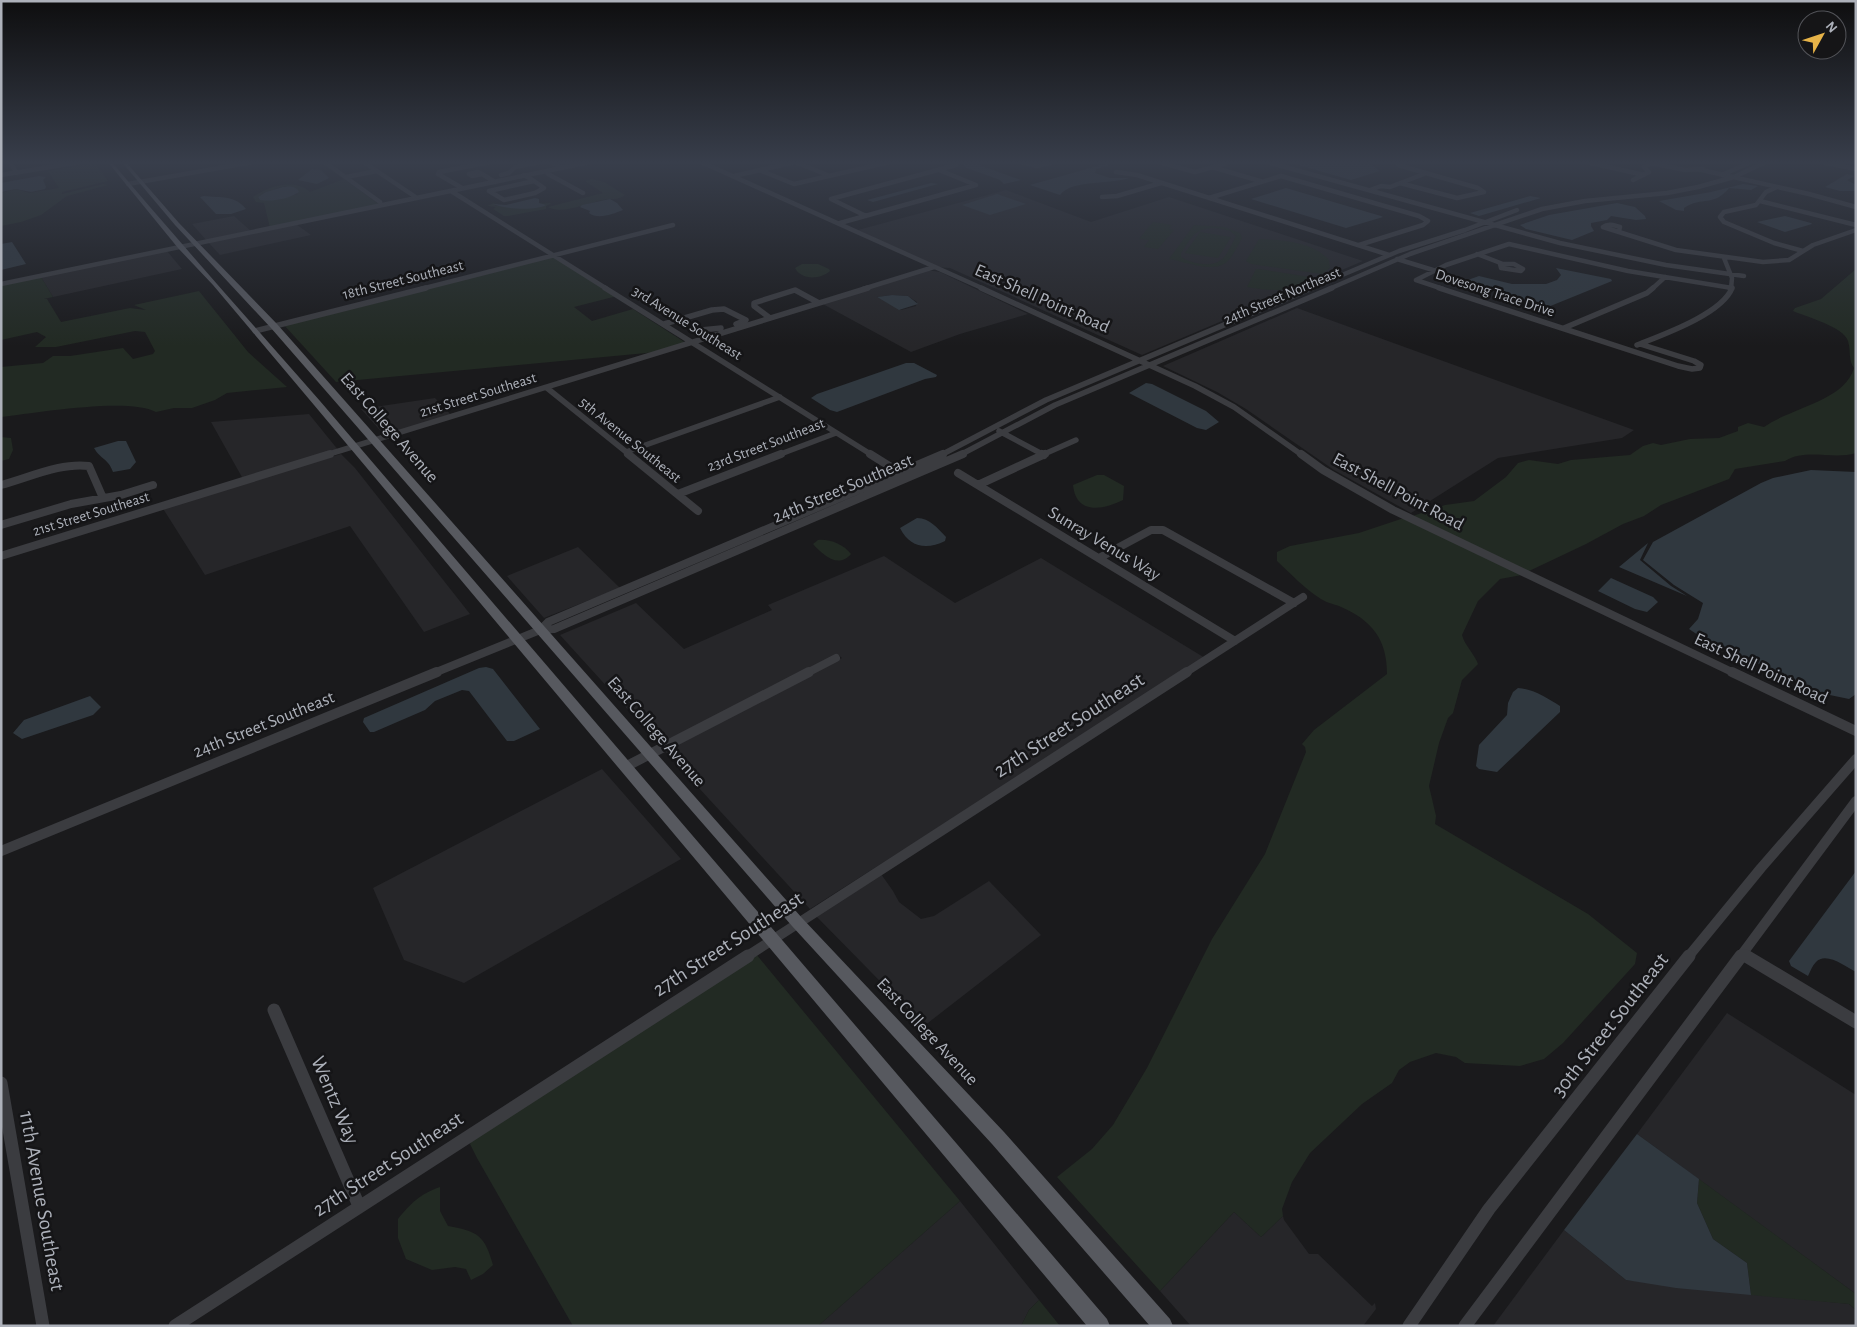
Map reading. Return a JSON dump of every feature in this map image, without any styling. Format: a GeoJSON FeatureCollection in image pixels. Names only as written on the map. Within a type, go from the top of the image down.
{"type":"FeatureCollection","features":[{"type":"Feature","properties":{"kind":"main road"},"geometry":{"type":"LineString","coordinates":[[160,223],[255,331],[1100,1326]]}},
{"type":"Feature","properties":{"kind":"main road","name":"East College Avenue"},"geometry":{"type":"LineString","coordinates":[[178,223],[274,326],[797,922],[998,1138],[1163,1326]]}},
{"type":"Feature","properties":{"kind":"street"},"geometry":{"type":"LineString","coordinates":[[1,284],[297,223]]}},
{"type":"Feature","properties":{"kind":"street","name":"3rd Avenue Southeast"},"geometry":{"type":"LineString","coordinates":[[504,223],[908,478]]}},
{"type":"Feature","properties":{"kind":"street","name":"East Shell Point Road"},"geometry":{"type":"LineString","coordinates":[[840,223],[1152,365],[1234,407],[1323,470],[1393,510],[1856,731]]}},
{"type":"Feature","properties":{"kind":"street"},"geometry":{"type":"LineString","coordinates":[[1289,223],[1435,269]]}},
{"type":"Feature","properties":{"kind":"street"},"geometry":{"type":"LineString","coordinates":[[1359,245],[1425,223]]}},
{"type":"Feature","properties":{"kind":"street","name":"24th Street Northeast"},"geometry":{"type":"LineString","coordinates":[[1142,361],[1389,255],[1481,223]]}},
{"type":"Feature","properties":{"kind":"street"},"geometry":{"type":"LineString","coordinates":[[1487,223],[1593,250],[1666,265],[1744,276]]}},
{"type":"Feature","properties":{"kind":"street","name":"24th Street Northeast"},"geometry":{"type":"LineString","coordinates":[[1152,365],[1400,258],[1500,223]]}},
{"type":"Feature","properties":{"kind":"street"},"geometry":{"type":"LineString","coordinates":[[1726,223],[1803,251]]}},
{"type":"Feature","properties":{"kind":"street","name":"18th Street Southeast"},"geometry":{"type":"LineString","coordinates":[[255,331],[673,225]]}},
{"type":"Feature","properties":{"kind":"street"},"geometry":{"type":"LineString","coordinates":[[1619,231],[1663,246],[1716,257],[1775,262],[1789,260],[1813,245],[1856,230]]}},
{"type":"Feature","properties":{"kind":"street","name":"Dovesong Trace Drive"},"geometry":{"type":"LineString","coordinates":[[1640,344],[1694,361],[1701,365],[1700,368],[1687,368],[1416,280],[1435,269],[1505,245],[1514,244],[1579,260],[1732,288]]}},
{"type":"Feature","properties":{"kind":"street"},"geometry":{"type":"LineString","coordinates":[[1477,254],[1503,264]]}},
{"type":"Feature","properties":{"kind":"street"},"geometry":{"type":"LineString","coordinates":[[1716,257],[1725,284],[1732,288]]}},
{"type":"Feature","properties":{"kind":"street"},"geometry":{"type":"LineString","coordinates":[[1629,349],[1709,311],[1723,301],[1734,285],[1724,258]]}},
{"type":"Feature","properties":{"kind":"street","name":"21st Street Southeast"},"geometry":{"type":"LineString","coordinates":[[1,556],[547,388],[693,342],[718,332],[770,318],[934,267]]}},
{"type":"Feature","properties":{"kind":"street"},"geometry":{"type":"LineString","coordinates":[[1564,328],[1647,293],[1666,277]]}},
{"type":"Feature","properties":{"kind":"street"},"geometry":{"type":"LineString","coordinates":[[770,318],[758,311],[754,303],[795,290],[819,303]]}},
{"type":"Feature","properties":{"kind":"street"},"geometry":{"type":"LineString","coordinates":[[794,305],[812,299]]}},
{"type":"Feature","properties":{"kind":"street"},"geometry":{"type":"LineString","coordinates":[[664,324],[712,310],[724,309],[746,320],[718,332],[701,330]]}},
{"type":"Feature","properties":{"kind":"street","name":"24th Street Southeast"},"geometry":{"type":"LineString","coordinates":[[540,630],[548,622],[942,455],[1046,400],[1142,361]]}},
{"type":"Feature","properties":{"kind":"street","name":"24th Street Southeast"},"geometry":{"type":"LineString","coordinates":[[1,852],[517,639],[540,630],[554,629],[952,460],[1055,405],[1152,365]]}},
{"type":"Feature","properties":{"kind":"street","name":"5th Avenue Southeast"},"geometry":{"type":"LineString","coordinates":[[547,388],[698,511]]}},
{"type":"Feature","properties":{"kind":"street"},"geometry":{"type":"LineString","coordinates":[[626,452],[780,397]]}},
{"type":"Feature","properties":{"kind":"street"},"geometry":{"type":"LineString","coordinates":[[993,428],[1041,453]]}},
{"type":"Feature","properties":{"kind":"street","name":"23rd Street Southeast"},"geometry":{"type":"LineString","coordinates":[[678,494],[836,432]]}},
{"type":"Feature","properties":{"kind":"street"},"geometry":{"type":"LineString","coordinates":[[978,485],[1041,453],[1076,440]]}},
{"type":"Feature","properties":{"kind":"street"},"geometry":{"type":"LineString","coordinates":[[1,485],[72,465],[85,464],[89,466],[103,498]]}},
{"type":"Feature","properties":{"kind":"street","name":"Sunray Venus Way"},"geometry":{"type":"LineString","coordinates":[[958,473],[1235,641]]}},
{"type":"Feature","properties":{"kind":"street"},"geometry":{"type":"LineString","coordinates":[[1,526],[72,504],[153,485]]}},
{"type":"Feature","properties":{"kind":"street"},"geometry":{"type":"LineString","coordinates":[[1099,558],[1151,530],[1163,530],[1294,603]]}},
{"type":"Feature","properties":{"kind":"street","name":"27th Street Southeast"},"geometry":{"type":"LineString","coordinates":[[175,1326],[797,922],[1093,734],[1303,597]]}},
{"type":"Feature","properties":{"kind":"street"},"geometry":{"type":"LineString","coordinates":[[625,767],[836,658]]}},
{"type":"Feature","properties":{"kind":"street","name":"30th Street Southeast"},"geometry":{"type":"LineString","coordinates":[[1409,1326],[1495,1202],[1742,890],[1856,759]]}},
{"type":"Feature","properties":{"kind":"street"},"geometry":{"type":"LineString","coordinates":[[1466,1326],[1856,801]]}},
{"type":"Feature","properties":{"kind":"street"},"geometry":{"type":"LineString","coordinates":[[1743,954],[1856,1022]]}},
{"type":"Feature","properties":{"kind":"street","name":"Wentz Way"},"geometry":{"type":"LineString","coordinates":[[274,1010],[359,1206]]}},
{"type":"Feature","properties":{"kind":"street","name":"11th Avenue Southeast"},"geometry":{"type":"LineString","coordinates":[[1,1083],[43,1326]]}},
{"type":"Feature","properties":{"kind":"shaded area"},"geometry":{"type":"Polygon","coordinates":[[[1,223],[16,223],[1,226],[1,223]]]}},
{"type":"Feature","properties":{"kind":"shaded area"},"geometry":{"type":"Polygon","coordinates":[[[242,223],[252,232],[207,241],[192,224],[242,223]]]}},
{"type":"Feature","properties":{"kind":"shaded area"},"geometry":{"type":"Polygon","coordinates":[[[269,223],[294,223],[270,228],[269,223]]]}},
{"type":"Feature","properties":{"kind":"shaded area"},"geometry":{"type":"Polygon","coordinates":[[[884,223],[1248,223],[1363,261],[1142,355],[950,268],[934,267],[858,230],[884,223]]]}},
{"type":"Feature","properties":{"kind":"shaded area"},"geometry":{"type":"Polygon","coordinates":[[[1152,223],[1172,225],[1169,229],[1174,230],[1158,249],[1144,247],[1149,240],[1139,239],[1152,223]]]}},
{"type":"Feature","properties":{"kind":"shaded area"},"geometry":{"type":"Polygon","coordinates":[[[1329,223],[1363,223],[1346,228],[1329,223]]]}},
{"type":"Feature","properties":{"kind":"shaded area"},"geometry":{"type":"Polygon","coordinates":[[[1526,223],[1591,223],[1594,231],[1572,240],[1526,229],[1520,225],[1526,223]]]}},
{"type":"Feature","properties":{"kind":"shaded area"},"geometry":{"type":"Polygon","coordinates":[[[1760,223],[1812,224],[1785,232],[1760,223]]]}},
{"type":"Feature","properties":{"kind":"shaded area"},"geometry":{"type":"Polygon","coordinates":[[[296,224],[311,235],[220,255],[208,242],[296,224]]]}},
{"type":"Feature","properties":{"kind":"shaded area"},"geometry":{"type":"Polygon","coordinates":[[[1194,225],[1224,227],[1240,233],[1242,238],[1229,260],[1221,265],[1206,267],[1169,259],[1194,225]],[[1210,228],[1199,231],[1188,242],[1181,253],[1181,257],[1201,264],[1212,264],[1221,260],[1236,236],[1230,231],[1210,228]]]}},
{"type":"Feature","properties":{"kind":"shaded area"},"geometry":{"type":"Polygon","coordinates":[[[1200,232],[1231,237],[1218,258],[1185,253],[1200,232]]]}},
{"type":"Feature","properties":{"kind":"shaded area"},"geometry":{"type":"Polygon","coordinates":[[[1259,239],[1287,241],[1315,249],[1329,260],[1330,268],[1322,274],[1251,264],[1246,261],[1259,239]]]}},
{"type":"Feature","properties":{"kind":"shaded area"},"geometry":{"type":"Polygon","coordinates":[[[12,242],[26,264],[1,270],[1,244],[12,242]]]}},
{"type":"Feature","properties":{"kind":"shaded area"},"geometry":{"type":"Polygon","coordinates":[[[167,251],[182,269],[53,297],[41,277],[167,251]]]}},
{"type":"Feature","properties":{"kind":"shaded area"},"geometry":{"type":"Polygon","coordinates":[[[553,256],[617,296],[574,307],[592,321],[633,309],[686,343],[657,352],[336,382],[284,325],[553,256]]]}},
{"type":"Feature","properties":{"kind":"shaded area"},"geometry":{"type":"Polygon","coordinates":[[[802,264],[818,264],[830,271],[821,276],[806,277],[795,268],[802,264]]]}},
{"type":"Feature","properties":{"kind":"shaded area"},"geometry":{"type":"Polygon","coordinates":[[[1556,268],[1611,279],[1612,281],[1548,307],[1465,281],[1479,276],[1512,284],[1546,284],[1557,280],[1561,275],[1556,268]]]}},
{"type":"Feature","properties":{"kind":"shaded area"},"geometry":{"type":"Polygon","coordinates":[[[1256,269],[1309,277],[1304,283],[1289,289],[1271,290],[1247,287],[1256,269]]]}},
{"type":"Feature","properties":{"kind":"shaded area"},"geometry":{"type":"Polygon","coordinates":[[[1856,269],[1856,453],[1847,455],[1802,455],[1785,461],[1735,469],[1729,479],[1661,505],[1644,516],[1623,524],[1527,572],[1410,517],[1445,505],[1474,501],[1506,477],[1518,463],[1529,460],[1558,464],[1571,460],[1630,455],[1643,446],[1653,443],[1661,445],[1690,439],[1719,438],[1738,431],[1738,427],[1748,423],[1764,427],[1775,420],[1828,396],[1849,379],[1854,368],[1851,362],[1848,341],[1840,331],[1833,327],[1793,311],[1795,308],[1821,299],[1856,269]]]}},
{"type":"Feature","properties":{"kind":"shaded area"},"geometry":{"type":"Polygon","coordinates":[[[927,270],[940,272],[1028,314],[960,334],[911,352],[821,303],[927,270]],[[892,295],[877,297],[901,310],[916,306],[917,302],[908,296],[892,295]]]}},
{"type":"Feature","properties":{"kind":"shaded area"},"geometry":{"type":"Polygon","coordinates":[[[41,277],[53,297],[44,299],[47,299],[61,322],[130,308],[146,310],[134,305],[199,291],[248,352],[287,387],[227,393],[215,400],[192,408],[174,408],[156,412],[143,408],[104,406],[1,417],[1,367],[43,363],[53,356],[70,356],[123,348],[133,359],[153,354],[155,351],[145,332],[135,331],[56,347],[35,347],[46,337],[37,332],[1,340],[1,285],[41,277]]]}},
{"type":"Feature","properties":{"kind":"shaded area"},"geometry":{"type":"Polygon","coordinates":[[[892,295],[908,296],[918,304],[899,310],[877,297],[892,295]]]}},
{"type":"Feature","properties":{"kind":"shaded area"},"geometry":{"type":"Polygon","coordinates":[[[1297,308],[1634,430],[1622,438],[1498,458],[1411,513],[1334,470],[1246,409],[1217,392],[1163,366],[1297,308]]]}},
{"type":"Feature","properties":{"kind":"shaded area"},"geometry":{"type":"Polygon","coordinates":[[[906,363],[914,363],[937,375],[936,377],[925,379],[837,412],[830,410],[811,398],[817,394],[906,363]]]}},
{"type":"Feature","properties":{"kind":"shaded area"},"geometry":{"type":"Polygon","coordinates":[[[1146,383],[1152,384],[1206,411],[1219,422],[1206,430],[1197,428],[1129,393],[1146,383]]]}},
{"type":"Feature","properties":{"kind":"shaded area"},"geometry":{"type":"Polygon","coordinates":[[[435,398],[452,416],[386,437],[361,409],[435,398]]]}},
{"type":"Feature","properties":{"kind":"shaded area"},"geometry":{"type":"Polygon","coordinates":[[[309,414],[339,451],[243,479],[211,422],[309,414]]]}},
{"type":"Feature","properties":{"kind":"shaded area"},"geometry":{"type":"Polygon","coordinates":[[[1,437],[11,438],[13,450],[9,459],[1,461],[1,437]]]}},
{"type":"Feature","properties":{"kind":"shaded area"},"geometry":{"type":"Polygon","coordinates":[[[118,441],[126,441],[136,462],[130,469],[113,472],[109,464],[94,448],[118,441]]]}},
{"type":"Feature","properties":{"kind":"shaded area"},"geometry":{"type":"Polygon","coordinates":[[[341,454],[355,468],[470,614],[424,632],[350,526],[205,575],[162,507],[341,454]]]}},
{"type":"Feature","properties":{"kind":"shaded area"},"geometry":{"type":"Polygon","coordinates":[[[1811,470],[1856,472],[1856,694],[1849,699],[1825,694],[1704,639],[1689,629],[1698,619],[1703,603],[1674,585],[1643,560],[1653,542],[1761,483],[1773,478],[1811,470]]]}},
{"type":"Feature","properties":{"kind":"shaded area"},"geometry":{"type":"Polygon","coordinates":[[[1097,475],[1104,475],[1124,486],[1123,500],[1099,508],[1085,506],[1079,501],[1075,495],[1073,485],[1097,475]]]}},
{"type":"Feature","properties":{"kind":"shaded area"},"geometry":{"type":"Polygon","coordinates":[[[917,518],[922,518],[933,524],[946,537],[945,541],[932,546],[925,546],[909,540],[900,528],[917,518]]]}},
{"type":"Feature","properties":{"kind":"shaded area"},"geometry":{"type":"Polygon","coordinates":[[[1404,518],[1522,575],[1500,579],[1478,601],[1462,635],[1478,664],[1462,680],[1453,713],[1448,718],[1439,743],[1429,786],[1436,816],[1435,824],[1588,914],[1637,953],[1635,964],[1563,1043],[1544,1059],[1520,1066],[1465,1063],[1456,1057],[1436,1053],[1410,1062],[1399,1070],[1392,1083],[1362,1104],[1310,1153],[1292,1182],[1282,1209],[1283,1216],[1261,1237],[1234,1212],[1160,1291],[1057,1177],[1092,1149],[1113,1125],[1147,1068],[1212,939],[1265,854],[1306,752],[1302,744],[1314,730],[1387,674],[1381,641],[1369,624],[1351,612],[1323,600],[1309,591],[1277,561],[1277,552],[1290,546],[1359,533],[1404,518]]]}},
{"type":"Feature","properties":{"kind":"shaded area"},"geometry":{"type":"Polygon","coordinates":[[[818,540],[836,543],[844,547],[851,554],[841,560],[831,559],[813,544],[818,540]]]}},
{"type":"Feature","properties":{"kind":"shaded area"},"geometry":{"type":"Polygon","coordinates":[[[1648,543],[1640,560],[1671,586],[1687,596],[1619,567],[1648,543]]]}},
{"type":"Feature","properties":{"kind":"shaded area"},"geometry":{"type":"Polygon","coordinates":[[[578,547],[620,588],[544,618],[507,576],[578,547]]]}},
{"type":"Feature","properties":{"kind":"shaded area"},"geometry":{"type":"Polygon","coordinates":[[[884,556],[955,603],[1041,558],[1205,658],[810,909],[665,751],[842,658],[837,654],[661,746],[560,635],[636,603],[684,649],[772,610],[768,605],[884,556]]]}},
{"type":"Feature","properties":{"kind":"shaded area"},"geometry":{"type":"Polygon","coordinates":[[[1611,578],[1653,597],[1658,602],[1647,612],[1635,609],[1598,591],[1611,578]]]}},
{"type":"Feature","properties":{"kind":"shaded area"},"geometry":{"type":"Polygon","coordinates":[[[479,668],[493,669],[540,729],[514,741],[507,741],[469,691],[462,690],[435,701],[425,710],[374,732],[370,732],[363,722],[364,718],[479,668]]]}},
{"type":"Feature","properties":{"kind":"shaded area"},"geometry":{"type":"Polygon","coordinates":[[[1518,688],[1535,692],[1545,697],[1560,706],[1560,712],[1497,772],[1479,769],[1476,766],[1479,745],[1507,715],[1508,703],[1513,692],[1518,688]]]}},
{"type":"Feature","properties":{"kind":"shaded area"},"geometry":{"type":"Polygon","coordinates":[[[90,696],[101,707],[93,715],[22,739],[13,733],[24,720],[90,696]]]}},
{"type":"Feature","properties":{"kind":"shaded area"},"geometry":{"type":"Polygon","coordinates":[[[602,769],[681,859],[464,983],[404,960],[373,888],[602,769]]]}},
{"type":"Feature","properties":{"kind":"shaded area"},"geometry":{"type":"Polygon","coordinates":[[[1856,871],[1856,972],[1836,961],[1825,958],[1816,962],[1808,976],[1791,966],[1789,961],[1856,871]]]}},
{"type":"Feature","properties":{"kind":"shaded area"},"geometry":{"type":"Polygon","coordinates":[[[881,874],[899,902],[921,919],[934,916],[989,881],[1041,935],[924,1026],[816,916],[881,874]]]}},
{"type":"Feature","properties":{"kind":"shaded area"},"geometry":{"type":"Polygon","coordinates":[[[756,954],[960,1201],[818,1326],[573,1326],[470,1144],[472,1140],[756,954]]]}},
{"type":"Feature","properties":{"kind":"shaded area"},"geometry":{"type":"Polygon","coordinates":[[[1727,1013],[1856,1095],[1856,1294],[1637,1134],[1727,1013]]]}},
{"type":"Feature","properties":{"kind":"shaded area"},"geometry":{"type":"Polygon","coordinates":[[[1637,1134],[1699,1179],[1697,1203],[1713,1239],[1747,1263],[1751,1295],[1676,1288],[1626,1280],[1564,1230],[1637,1134]]]}},
{"type":"Feature","properties":{"kind":"shaded area"},"geometry":{"type":"Polygon","coordinates":[[[1699,1179],[1856,1294],[1856,1310],[1849,1304],[1751,1295],[1747,1263],[1713,1239],[1697,1203],[1699,1179]]]}},
{"type":"Feature","properties":{"kind":"shaded area"},"geometry":{"type":"Polygon","coordinates":[[[440,1187],[440,1211],[448,1226],[467,1230],[479,1236],[490,1255],[493,1265],[483,1274],[471,1280],[466,1269],[455,1267],[432,1270],[406,1259],[398,1238],[398,1219],[407,1208],[427,1193],[440,1187]]]}},
{"type":"Feature","properties":{"kind":"shaded area"},"geometry":{"type":"Polygon","coordinates":[[[960,1201],[1039,1300],[1029,1310],[1021,1326],[818,1326],[960,1201]]]}},
{"type":"Feature","properties":{"kind":"shaded area"},"geometry":{"type":"Polygon","coordinates":[[[1234,1212],[1261,1237],[1283,1216],[1309,1254],[1318,1254],[1372,1306],[1375,1303],[1376,1309],[1363,1326],[1191,1326],[1160,1291],[1234,1212]]]}},
{"type":"Feature","properties":{"kind":"shaded area"},"geometry":{"type":"Polygon","coordinates":[[[1564,1230],[1626,1280],[1849,1304],[1856,1310],[1856,1326],[1493,1326],[1564,1230]]]}},
{"type":"Feature","properties":{"kind":"shaded area"},"geometry":{"type":"Polygon","coordinates":[[[1039,1300],[1060,1326],[1021,1326],[1029,1310],[1039,1300]]]}}]}
